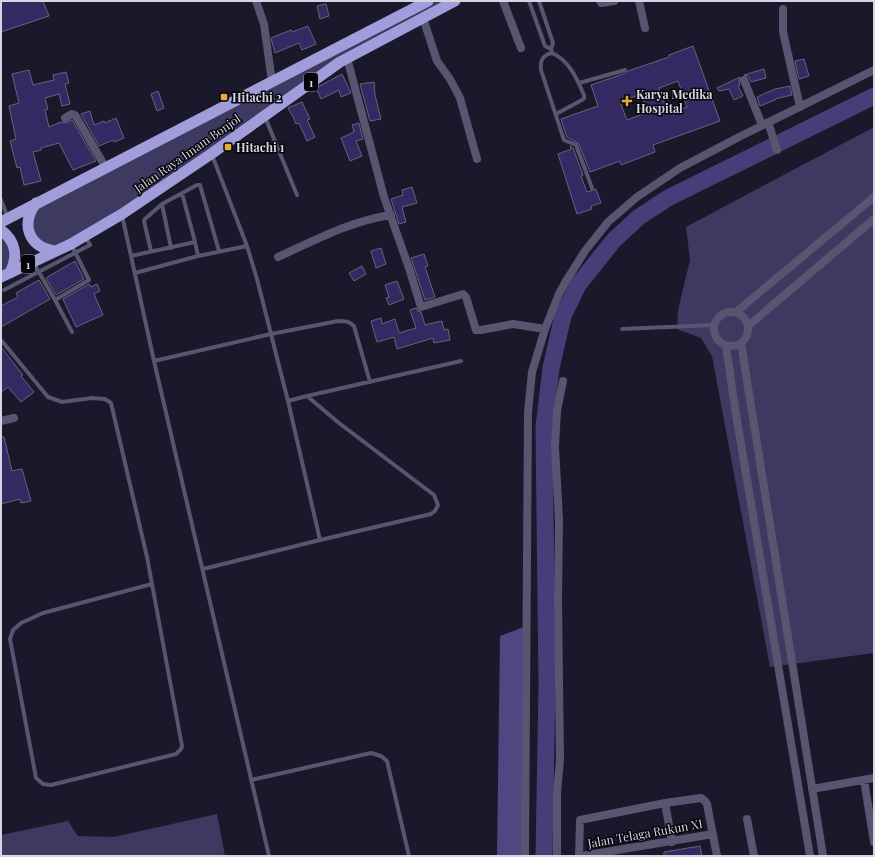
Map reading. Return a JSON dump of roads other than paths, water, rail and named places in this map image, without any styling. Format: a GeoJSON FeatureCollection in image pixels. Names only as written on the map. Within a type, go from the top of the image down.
{"type":"FeatureCollection","features":[{"type":"Feature","properties":{"kind":"highway","name":"Jalan Raya Imam Bonjol"},"geometry":{"type":"LineString","coordinates":[[55,251],[73,248],[85,236],[122,214],[211,154],[264,115],[347,58],[455,1]]}},
{"type":"Feature","properties":{"kind":"highway","name":"Jalan Raya Imam Bonjol"},"geometry":{"type":"LineString","coordinates":[[36,203],[425,2]]}},
{"type":"Feature","properties":{"kind":"highway","name":"1"},"geometry":{"type":"LineString","coordinates":[[5,220],[36,203]]}},
{"type":"Feature","properties":{"kind":"highway"},"geometry":{"type":"LineString","coordinates":[[36,203],[30,211],[28,220],[28,229],[31,238],[38,245],[55,251]]}},
{"type":"Feature","properties":{"kind":"highway"},"geometry":{"type":"LineString","coordinates":[[1,230],[7,234],[12,241],[16,257],[14,265],[5,275]]}},
{"type":"Feature","properties":{"kind":"highway","name":"1"},"geometry":{"type":"LineString","coordinates":[[5,275],[55,251]]}},
{"type":"Feature","properties":{"kind":"street"},"geometry":{"type":"LineString","coordinates":[[256,1],[264,24],[272,82]]}},
{"type":"Feature","properties":{"kind":"street"},"geometry":{"type":"LineString","coordinates":[[503,1],[521,48]]}},
{"type":"Feature","properties":{"kind":"street"},"geometry":{"type":"LineString","coordinates":[[600,1],[604,4],[614,1]]}},
{"type":"Feature","properties":{"kind":"street"},"geometry":{"type":"LineString","coordinates":[[639,1],[645,28]]}},
{"type":"Feature","properties":{"kind":"street"},"geometry":{"type":"LineString","coordinates":[[784,10],[783,32],[800,106]]}},
{"type":"Feature","properties":{"kind":"street"},"geometry":{"type":"LineString","coordinates":[[423,18],[437,61],[453,84],[460,98],[477,159]]}},
{"type":"Feature","properties":{"kind":"street"},"geometry":{"type":"LineString","coordinates":[[347,58],[377,172],[421,307],[463,294],[466,297],[476,330],[513,324],[545,329]]}},
{"type":"Feature","properties":{"kind":"street"},"geometry":{"type":"LineString","coordinates":[[525,856],[528,412],[532,372],[545,329],[559,294],[596,236],[621,210],[637,197],[680,168],[800,106],[874,70]]}},
{"type":"Feature","properties":{"kind":"street"},"geometry":{"type":"LineString","coordinates":[[744,80],[765,124],[773,137],[776,149]]}},
{"type":"Feature","properties":{"kind":"street"},"geometry":{"type":"LineString","coordinates":[[65,118],[72,114],[75,115],[106,168]]}},
{"type":"Feature","properties":{"kind":"street"},"geometry":{"type":"LineString","coordinates":[[736,312],[874,197]]}},
{"type":"Feature","properties":{"kind":"street"},"geometry":{"type":"LineString","coordinates":[[278,257],[347,226],[391,215]]}},
{"type":"Feature","properties":{"kind":"street"},"geometry":{"type":"LineString","coordinates":[[748,326],[874,219]]}},
{"type":"Feature","properties":{"kind":"street"},"geometry":{"type":"LineString","coordinates":[[727,312],[736,312],[744,317],[748,326],[747,336],[740,343],[734,346],[726,346],[719,341],[714,334],[714,325],[719,317],[727,312]]}},
{"type":"Feature","properties":{"kind":"street"},"geometry":{"type":"LineString","coordinates":[[726,346],[811,856],[823,855],[740,343]]}},
{"type":"Feature","properties":{"kind":"street"},"geometry":{"type":"LineString","coordinates":[[557,856],[557,793],[560,760],[558,599],[559,520],[555,447],[557,411],[563,381]]}},
{"type":"Feature","properties":{"kind":"street"},"geometry":{"type":"LineString","coordinates":[[1,421],[14,418]]}},
{"type":"Feature","properties":{"kind":"street"},"geometry":{"type":"LineString","coordinates":[[812,789],[874,778]]}},
{"type":"Feature","properties":{"kind":"street"},"geometry":{"type":"LineString","coordinates":[[864,780],[872,818],[874,842]]}},
{"type":"Feature","properties":{"kind":"street"},"geometry":{"type":"LineString","coordinates":[[579,856],[580,820],[665,803],[701,798],[705,800],[707,804],[717,856]]}},
{"type":"Feature","properties":{"kind":"street"},"geometry":{"type":"LineString","coordinates":[[665,803],[672,842]]}},
{"type":"Feature","properties":{"kind":"street"},"geometry":{"type":"LineString","coordinates":[[747,818],[754,856]]}},
{"type":"Feature","properties":{"kind":"street","name":"Jalan Telaga Rukun XI"},"geometry":{"type":"LineString","coordinates":[[582,856],[713,834]]}},
{"type":"Feature","properties":{"kind":"lane"},"geometry":{"type":"LineString","coordinates":[[529,1],[545,46],[566,62],[579,83],[584,95],[584,98],[556,114]]}},
{"type":"Feature","properties":{"kind":"lane"},"geometry":{"type":"LineString","coordinates":[[539,1],[553,43],[551,51],[542,58],[540,63],[541,70],[564,140],[576,145],[592,188]]}},
{"type":"Feature","properties":{"kind":"lane"},"geometry":{"type":"LineString","coordinates":[[579,83],[625,70]]}},
{"type":"Feature","properties":{"kind":"lane"},"geometry":{"type":"LineString","coordinates":[[264,115],[297,195]]}},
{"type":"Feature","properties":{"kind":"lane"},"geometry":{"type":"LineString","coordinates":[[211,154],[247,246],[288,401],[320,540]]}},
{"type":"Feature","properties":{"kind":"lane"},"geometry":{"type":"LineString","coordinates":[[151,251],[144,221],[162,204],[197,185],[201,186],[219,251]]}},
{"type":"Feature","properties":{"kind":"lane"},"geometry":{"type":"LineString","coordinates":[[182,193],[198,256]]}},
{"type":"Feature","properties":{"kind":"lane"},"geometry":{"type":"LineString","coordinates":[[1,200],[5,220]]}},
{"type":"Feature","properties":{"kind":"lane"},"geometry":{"type":"LineString","coordinates":[[162,204],[171,248]]}},
{"type":"Feature","properties":{"kind":"lane"},"geometry":{"type":"LineString","coordinates":[[122,214],[154,361],[269,856]]}},
{"type":"Feature","properties":{"kind":"lane"},"geometry":{"type":"LineString","coordinates":[[131,256],[195,242]]}},
{"type":"Feature","properties":{"kind":"lane"},"geometry":{"type":"LineString","coordinates":[[135,273],[198,256],[247,246]]}},
{"type":"Feature","properties":{"kind":"lane"},"geometry":{"type":"LineString","coordinates":[[4,290],[39,272],[73,248],[89,280],[55,300]]}},
{"type":"Feature","properties":{"kind":"lane"},"geometry":{"type":"LineString","coordinates":[[33,262],[72,332]]}},
{"type":"Feature","properties":{"kind":"lane"},"geometry":{"type":"LineString","coordinates":[[154,361],[271,334],[338,321],[350,322],[354,326],[370,382]]}},
{"type":"Feature","properties":{"kind":"lane"},"geometry":{"type":"LineString","coordinates":[[622,329],[714,325]]}},
{"type":"Feature","properties":{"kind":"lane"},"geometry":{"type":"LineString","coordinates":[[1,340],[48,397],[62,402],[92,398],[105,399],[110,403],[152,584],[182,746],[176,754],[51,785],[43,784],[36,778],[29,743],[10,639],[13,630],[21,623],[43,613],[152,584]]}},
{"type":"Feature","properties":{"kind":"lane"},"geometry":{"type":"LineString","coordinates":[[288,401],[461,361]]}},
{"type":"Feature","properties":{"kind":"lane"},"geometry":{"type":"LineString","coordinates":[[203,569],[431,514],[435,511],[438,505],[434,495],[306,396]]}},
{"type":"Feature","properties":{"kind":"lane"},"geometry":{"type":"LineString","coordinates":[[251,780],[371,753],[381,756],[387,761],[409,856]]}},
{"type":"Feature","properties":{"kind":"waterway"},"geometry":{"type":"LineString","coordinates":[[544,856],[547,685],[544,427],[551,368],[563,316],[578,285],[614,240],[639,217],[668,198],[874,96]]}},
{"type":"Feature","properties":{"kind":"place","name":"Hitachi 2"},"geometry":{"type":"Point","coordinates":[224,97]}},
{"type":"Feature","properties":{"kind":"place","name":"Karya Medika Hospital"},"geometry":{"type":"Point","coordinates":[627,101]}},
{"type":"Feature","properties":{"kind":"place","name":"Hitachi 1"},"geometry":{"type":"Point","coordinates":[228,147]}}]}
